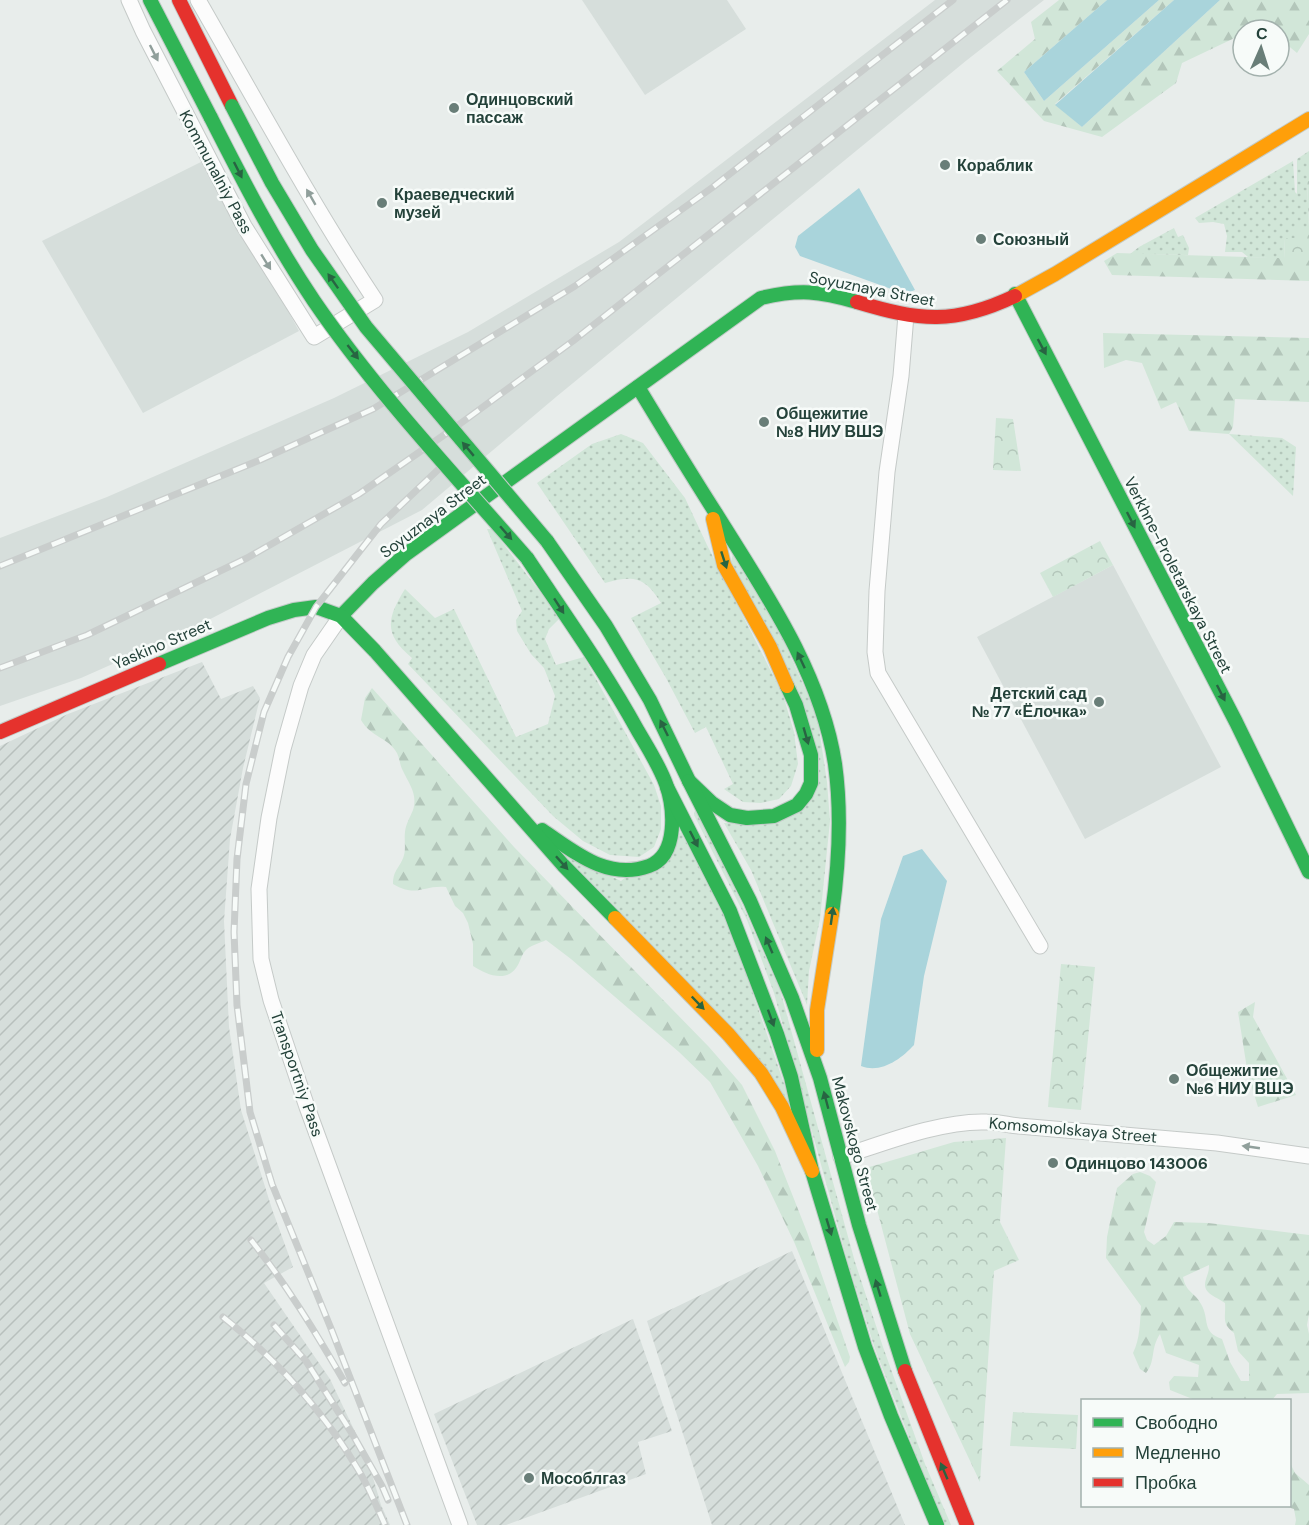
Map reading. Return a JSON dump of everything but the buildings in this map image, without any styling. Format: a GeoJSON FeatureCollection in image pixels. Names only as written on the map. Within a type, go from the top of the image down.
{"type":"FeatureCollection","features":[{"type":"Feature","properties":{"kind":"street","name":"Kommunalniy Pass"},"geometry":{"type":"LineString","coordinates":[[129,0],[142,31],[243,226],[314,337],[375,300],[311,199],[198,0]]}},
{"type":"Feature","properties":{"kind":"street"},"geometry":{"type":"LineString","coordinates":[[150,0],[251,195],[290,263],[342,338],[385,393],[527,558],[626,710],[667,787],[730,911],[755,973],[791,1077],[812,1171],[865,1347],[937,1525]]}},
{"type":"Feature","properties":{"kind":"street","name":"Makovskogo Street"},"geometry":{"type":"LineString","coordinates":[[179,0],[272,183],[312,250],[366,327],[547,541],[606,626],[650,700],[750,901],[792,998],[820,1078],[859,1225],[894,1337],[919,1409],[967,1525]]}},
{"type":"Feature","properties":{"kind":"street","name":"Soyuznaya Street"},"geometry":{"type":"LineString","coordinates":[[341,616],[406,554],[761,298],[784,292],[813,291],[928,319],[977,312],[1078,259],[1309,120]]}},
{"type":"Feature","properties":{"kind":"street","name":"Verkhne-Proletarskaya Street"},"geometry":{"type":"LineString","coordinates":[[1015,294],[1236,722],[1309,872]]}},
{"type":"Feature","properties":{"kind":"street"},"geometry":{"type":"LineString","coordinates":[[906,315],[902,376],[887,472],[878,579],[875,642],[878,673],[1040,946]]}},
{"type":"Feature","properties":{"kind":"street"},"geometry":{"type":"LineString","coordinates":[[638,387],[752,570],[789,635],[812,683],[824,717],[837,777],[840,838],[834,899],[816,1021],[820,1078]]}},
{"type":"Feature","properties":{"kind":"street"},"geometry":{"type":"LineString","coordinates":[[689,781],[712,803],[730,815],[761,818],[780,814],[797,805],[811,783],[812,771],[811,755],[796,705],[770,647],[724,565],[710,504]]}},
{"type":"Feature","properties":{"kind":"street","name":"Yaskino Street"},"geometry":{"type":"LineString","coordinates":[[0,732],[268,618],[294,610],[316,607],[341,616]]}},
{"type":"Feature","properties":{"kind":"street"},"geometry":{"type":"LineString","coordinates":[[341,616],[375,651],[563,865],[729,1035],[770,1085],[812,1171]]}},
{"type":"Feature","properties":{"kind":"street","name":"Transportniy Pass"},"geometry":{"type":"LineString","coordinates":[[341,616],[311,663],[301,686],[283,749],[268,818],[260,889],[261,959],[271,1000],[307,1107],[460,1525]]}},
{"type":"Feature","properties":{"kind":"street"},"geometry":{"type":"LineString","coordinates":[[524,819],[584,858],[607,870],[623,873],[640,870],[657,863],[671,840],[672,819],[667,787]]}},
{"type":"Feature","properties":{"kind":"street","name":"Komsomolskaya Street"},"geometry":{"type":"LineString","coordinates":[[841,1157],[887,1142],[966,1123],[987,1122],[1217,1143],[1309,1156]]}},
{"type":"Feature","properties":{"kind":"shaded area"},"geometry":{"type":"Polygon","coordinates":[[[582,0],[727,0],[746,29],[645,95],[582,0]]]}},
{"type":"Feature","properties":{"kind":"shaded area"},"geometry":{"type":"Polygon","coordinates":[[[935,0],[1044,0],[967,60],[556,397],[422,510],[187,631],[81,678],[0,706],[0,538],[107,497],[334,398],[468,332],[619,242],[935,0]]]}},
{"type":"Feature","properties":{"kind":"shaded area"},"geometry":{"type":"Polygon","coordinates":[[[205,160],[299,331],[143,413],[42,241],[205,160]]]}},
{"type":"Feature","properties":{"kind":"shaded area","name":"Детский сад № 77 «Ёлочка»"},"geometry":{"type":"Polygon","coordinates":[[[1113,565],[1221,767],[1085,839],[977,637],[1113,565]]]}},
{"type":"Feature","properties":{"kind":"shaded area"},"geometry":{"type":"Polygon","coordinates":[[[202,662],[221,699],[253,686],[260,698],[243,768],[230,839],[224,921],[229,1027],[241,1110],[293,1267],[264,1283],[330,1379],[367,1457],[381,1505],[390,1525],[0,1525],[0,746],[68,714],[202,662]]]}},
{"type":"Feature","properties":{"kind":"shaded area"},"geometry":{"type":"Polygon","coordinates":[[[792,1251],[905,1525],[712,1525],[647,1321],[792,1251]]]}},
{"type":"Feature","properties":{"kind":"shaded area"},"geometry":{"type":"Polygon","coordinates":[[[633,1319],[672,1431],[638,1442],[646,1474],[506,1525],[477,1525],[434,1414],[633,1319]]]}},
{"type":"Feature","properties":{"kind":"green space"},"geometry":{"type":"Polygon","coordinates":[[[1059,0],[1107,0],[1024,72],[1044,101],[1159,0],[1174,0],[1055,104],[1082,127],[1220,0],[1309,0],[1309,34],[1297,53],[1291,48],[1291,18],[1231,18],[1231,40],[1182,63],[1176,83],[1102,137],[1044,121],[997,71],[1035,39],[1031,22],[1059,0]]]}},
{"type":"Feature","properties":{"kind":"green space"},"geometry":{"type":"Polygon","coordinates":[[[1309,151],[1309,181],[1307,181],[1309,227],[1297,238],[1285,238],[1284,259],[1248,257],[1242,252],[1225,252],[1227,236],[1224,224],[1199,223],[1195,218],[1293,161],[1297,194],[1297,159],[1309,151]]]}},
{"type":"Feature","properties":{"kind":"green space"},"geometry":{"type":"Polygon","coordinates":[[[1307,181],[1309,181],[1309,227],[1307,181]]]}},
{"type":"Feature","properties":{"kind":"green space"},"geometry":{"type":"Polygon","coordinates":[[[1309,227],[1309,259],[1284,259],[1285,238],[1296,238],[1296,228],[1309,227]]]}},
{"type":"Feature","properties":{"kind":"green space"},"geometry":{"type":"Polygon","coordinates":[[[1174,228],[1178,237],[1183,235],[1189,248],[1188,255],[1130,254],[1139,247],[1174,228]]]}},
{"type":"Feature","properties":{"kind":"green space"},"geometry":{"type":"Polygon","coordinates":[[[1117,253],[1309,259],[1309,281],[1112,275],[1104,261],[1117,253]]]}},
{"type":"Feature","properties":{"kind":"green space"},"geometry":{"type":"Polygon","coordinates":[[[1103,333],[1309,338],[1309,402],[1235,399],[1233,427],[1229,434],[1189,431],[1176,402],[1161,409],[1142,363],[1126,360],[1104,368],[1103,333]]]}},
{"type":"Feature","properties":{"kind":"green space"},"geometry":{"type":"Polygon","coordinates":[[[996,418],[1013,419],[1021,471],[993,470],[996,418]]]}},
{"type":"Feature","properties":{"kind":"green space"},"geometry":{"type":"Polygon","coordinates":[[[621,434],[643,443],[685,498],[783,695],[794,732],[798,764],[791,786],[779,799],[761,803],[743,802],[724,789],[733,784],[706,727],[695,733],[631,618],[661,603],[650,588],[638,580],[624,579],[605,583],[537,483],[592,444],[621,434]]]}},
{"type":"Feature","properties":{"kind":"green space"},"geometry":{"type":"Polygon","coordinates":[[[1229,434],[1282,438],[1296,447],[1293,496],[1229,434]]]}},
{"type":"Feature","properties":{"kind":"green space"},"geometry":{"type":"Polygon","coordinates":[[[487,529],[492,529],[560,618],[549,629],[545,639],[556,665],[584,657],[654,785],[661,806],[661,829],[654,847],[639,857],[610,855],[583,841],[553,816],[408,664],[412,658],[396,641],[392,633],[394,609],[405,589],[435,618],[454,609],[516,737],[548,724],[555,696],[544,668],[531,654],[517,631],[516,620],[522,611],[487,529]]]}},
{"type":"Feature","properties":{"kind":"green space"},"geometry":{"type":"Polygon","coordinates":[[[1100,541],[1113,565],[1053,597],[1040,573],[1100,541]]]}},
{"type":"Feature","properties":{"kind":"green space"},"geometry":{"type":"Polygon","coordinates":[[[733,554],[771,613],[817,715],[830,821],[820,919],[809,971],[807,1005],[751,870],[724,823],[774,822],[818,778],[730,565],[733,554]]]}},
{"type":"Feature","properties":{"kind":"green space"},"geometry":{"type":"Polygon","coordinates":[[[372,688],[514,847],[709,1047],[742,1085],[775,1151],[807,1232],[850,1357],[845,1367],[795,1244],[758,1166],[710,1082],[679,1052],[546,940],[527,949],[511,973],[495,976],[483,972],[473,966],[473,944],[468,923],[463,913],[455,906],[446,887],[414,891],[393,884],[394,875],[404,855],[407,823],[413,810],[414,799],[397,752],[369,730],[361,720],[365,698],[372,688]]]}},
{"type":"Feature","properties":{"kind":"green space"},"geometry":{"type":"Polygon","coordinates":[[[695,810],[700,810],[780,990],[855,1262],[925,1464],[951,1525],[943,1525],[875,1349],[848,1263],[774,993],[747,920],[694,815],[695,810]]]}},
{"type":"Feature","properties":{"kind":"green space"},"geometry":{"type":"Polygon","coordinates":[[[681,832],[726,916],[797,1121],[563,854],[621,881],[681,832]]]}},
{"type":"Feature","properties":{"kind":"green space"},"geometry":{"type":"Polygon","coordinates":[[[1061,964],[1095,967],[1081,1110],[1048,1107],[1061,964]]]}},
{"type":"Feature","properties":{"kind":"green space"},"geometry":{"type":"Polygon","coordinates":[[[1255,1002],[1253,1017],[1296,1095],[1258,1107],[1248,1075],[1238,1012],[1255,1002]]]}},
{"type":"Feature","properties":{"kind":"green space"},"geometry":{"type":"Polygon","coordinates":[[[1006,1138],[1000,1222],[1019,1260],[994,1271],[980,1482],[910,1334],[866,1168],[954,1142],[1006,1138]]]}},
{"type":"Feature","properties":{"kind":"green space"},"geometry":{"type":"Polygon","coordinates":[[[1140,1172],[1150,1176],[1156,1182],[1144,1232],[1147,1240],[1154,1245],[1166,1236],[1174,1222],[1208,1223],[1309,1235],[1307,1325],[1309,1393],[1277,1394],[1273,1399],[1192,1399],[1170,1390],[1169,1382],[1174,1376],[1198,1377],[1199,1365],[1166,1353],[1160,1334],[1149,1368],[1146,1373],[1140,1369],[1133,1353],[1138,1336],[1141,1306],[1106,1258],[1107,1237],[1117,1188],[1133,1174],[1140,1172]],[[1209,1265],[1183,1277],[1188,1289],[1204,1310],[1208,1329],[1222,1339],[1230,1362],[1241,1381],[1249,1381],[1249,1363],[1238,1351],[1234,1333],[1226,1323],[1225,1303],[1210,1294],[1205,1284],[1209,1265]]]}},
{"type":"Feature","properties":{"kind":"green space"},"geometry":{"type":"Polygon","coordinates":[[[1013,1412],[1078,1415],[1076,1449],[1010,1446],[1013,1412]]]}},
{"type":"Feature","properties":{"kind":"green space"},"geometry":{"type":"Polygon","coordinates":[[[1291,1465],[1295,1473],[1309,1485],[1309,1525],[1295,1525],[1294,1509],[1287,1507],[1291,1507],[1291,1465]]]}},
{"type":"Feature","properties":{"kind":"water"},"geometry":{"type":"Polygon","coordinates":[[[1107,0],[1159,0],[1044,101],[1024,72],[1107,0]]]}},
{"type":"Feature","properties":{"kind":"water"},"geometry":{"type":"Polygon","coordinates":[[[1174,0],[1220,0],[1082,127],[1055,105],[1174,0]]]}},
{"type":"Feature","properties":{"kind":"water"},"geometry":{"type":"Polygon","coordinates":[[[859,188],[915,290],[905,294],[800,256],[795,247],[798,236],[859,188]]]}},
{"type":"Feature","properties":{"kind":"water"},"geometry":{"type":"Polygon","coordinates":[[[922,849],[947,881],[924,976],[914,1045],[890,1064],[868,1068],[861,1066],[881,919],[903,856],[922,849]]]}},
{"type":"Feature","properties":{"kind":"railway"},"geometry":{"type":"LineString","coordinates":[[0,566],[260,460],[373,409],[575,286],[713,187],[953,0]]}},
{"type":"Feature","properties":{"kind":"railway"},"geometry":{"type":"LineString","coordinates":[[0,668],[87,635],[247,558],[359,494],[573,341],[1007,0]]}},
{"type":"Feature","properties":{"kind":"railway"},"geometry":{"type":"LineString","coordinates":[[407,1525],[272,1184],[250,1112],[237,1005],[234,932],[237,859],[246,784],[264,712],[288,657],[316,607],[381,524],[443,465]]}},
{"type":"Feature","properties":{"kind":"railway"},"geometry":{"type":"LineString","coordinates":[[251,1240],[301,1310],[345,1383]]}},
{"type":"Feature","properties":{"kind":"railway"},"geometry":{"type":"LineString","coordinates":[[223,1317],[281,1369],[331,1428],[359,1471],[385,1525]]}},
{"type":"Feature","properties":{"kind":"railway"},"geometry":{"type":"LineString","coordinates":[[274,1325],[306,1361],[353,1435],[388,1500]]}},
{"type":"Feature","properties":{"kind":"traffic: fast"},"geometry":{"type":"LineString","coordinates":[[150,0],[211,118]]}},
{"type":"Feature","properties":{"kind":"traffic: fast"},"geometry":{"type":"LineString","coordinates":[[232,106],[272,183],[312,250],[366,327],[547,541]]}},
{"type":"Feature","properties":{"kind":"traffic: fast"},"geometry":{"type":"LineString","coordinates":[[211,118],[273,234],[338,335],[417,432],[527,558]]}},
{"type":"Feature","properties":{"kind":"traffic: fast"},"geometry":{"type":"LineString","coordinates":[[341,616],[406,554],[761,298],[809,292],[857,302]]}},
{"type":"Feature","properties":{"kind":"traffic: fast"},"geometry":{"type":"LineString","coordinates":[[1015,294],[1236,722],[1309,872]]}},
{"type":"Feature","properties":{"kind":"traffic: fast"},"geometry":{"type":"LineString","coordinates":[[638,387],[772,604],[789,634],[817,698],[828,730],[835,764],[838,802],[838,858],[832,914]]}},
{"type":"Feature","properties":{"kind":"traffic: fast"},"geometry":{"type":"LineString","coordinates":[[547,541],[606,626],[650,700],[689,781],[712,803],[730,815],[747,818],[774,816],[797,805],[811,783],[811,755],[796,705],[787,686]]}},
{"type":"Feature","properties":{"kind":"traffic: fast"},"geometry":{"type":"LineString","coordinates":[[527,558],[598,665],[653,757],[666,784],[672,817],[670,841],[665,852],[659,860],[649,866],[634,870],[619,870],[592,862],[542,830]]}},
{"type":"Feature","properties":{"kind":"traffic: fast"},"geometry":{"type":"LineString","coordinates":[[159,664],[268,618],[294,610],[316,607],[341,616],[375,651],[563,865],[615,918]]}},
{"type":"Feature","properties":{"kind":"traffic: fast"},"geometry":{"type":"LineString","coordinates":[[689,781],[750,901],[792,998],[820,1078],[859,1225],[905,1371]]}},
{"type":"Feature","properties":{"kind":"traffic: fast"},"geometry":{"type":"LineString","coordinates":[[667,787],[730,911],[777,1034],[791,1077],[812,1171],[865,1347],[937,1525]]}},
{"type":"Feature","properties":{"kind":"traffic: slow"},"geometry":{"type":"LineString","coordinates":[[1015,296],[1309,119]]}},
{"type":"Feature","properties":{"kind":"traffic: slow"},"geometry":{"type":"LineString","coordinates":[[713,519],[724,565],[770,647],[787,686]]}},
{"type":"Feature","properties":{"kind":"traffic: slow"},"geometry":{"type":"LineString","coordinates":[[817,1050],[817,1010],[832,914]]}},
{"type":"Feature","properties":{"kind":"traffic: slow"},"geometry":{"type":"LineString","coordinates":[[615,918],[729,1035],[761,1073],[782,1107],[812,1171]]}},
{"type":"Feature","properties":{"kind":"traffic: jam"},"geometry":{"type":"LineString","coordinates":[[179,0],[232,106]]}},
{"type":"Feature","properties":{"kind":"traffic: jam"},"geometry":{"type":"LineString","coordinates":[[857,302],[900,313],[937,317],[973,312],[1015,296]]}},
{"type":"Feature","properties":{"kind":"traffic: jam"},"geometry":{"type":"LineString","coordinates":[[0,732],[159,664]]}},
{"type":"Feature","properties":{"kind":"traffic: jam"},"geometry":{"type":"LineString","coordinates":[[905,1371],[967,1525]]}},
{"type":"Feature","properties":{"kind":"place","name":"Одинцовский пассаж"},"geometry":{"type":"Point","coordinates":[454,108]}},
{"type":"Feature","properties":{"kind":"place","name":"Кораблик"},"geometry":{"type":"Point","coordinates":[945,165]}},
{"type":"Feature","properties":{"kind":"place","name":"Краеведческий музей"},"geometry":{"type":"Point","coordinates":[382,203]}},
{"type":"Feature","properties":{"kind":"place","name":"Союзный"},"geometry":{"type":"Point","coordinates":[981,239]}},
{"type":"Feature","properties":{"kind":"place","name":"Общежитие №8 НИУ ВШЭ"},"geometry":{"type":"Point","coordinates":[764,422]}},
{"type":"Feature","properties":{"kind":"place","name":"Детский сад № 77 «Ёлочка»"},"geometry":{"type":"Point","coordinates":[1099,702]}},
{"type":"Feature","properties":{"kind":"place","name":"Общежитие №6 НИУ ВШЭ"},"geometry":{"type":"Point","coordinates":[1174,1079]}},
{"type":"Feature","properties":{"kind":"place","name":"Одинцово 143006"},"geometry":{"type":"Point","coordinates":[1053,1163]}},
{"type":"Feature","properties":{"kind":"place","name":"Мособлгаз"},"geometry":{"type":"Point","coordinates":[529,1478]}}]}
